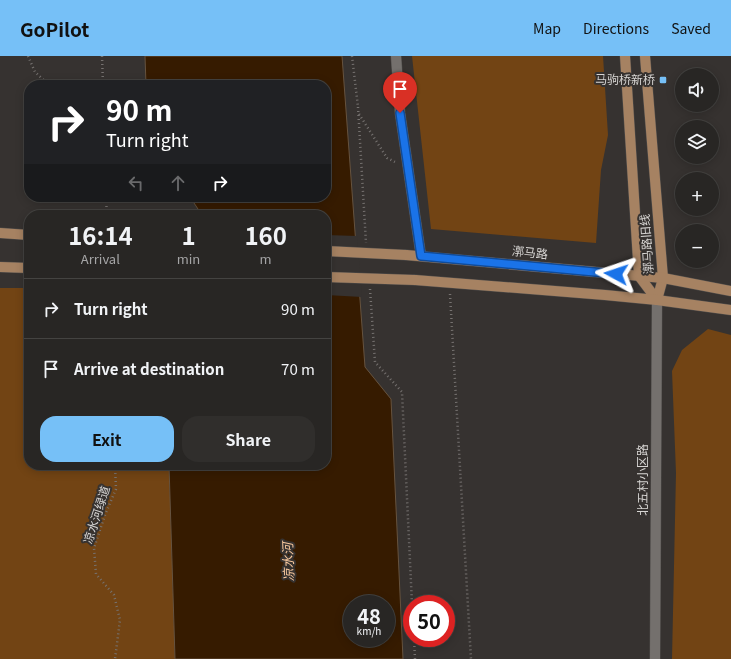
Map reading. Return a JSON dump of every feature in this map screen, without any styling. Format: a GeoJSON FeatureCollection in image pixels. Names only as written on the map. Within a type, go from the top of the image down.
{"type":"FeatureCollection","features":[{"type":"Feature","properties":{"kind":"main road","name":"漷马路旧线"},"geometry":{"type":"LineString","coordinates":[[625,56],[639,276],[657,300]]}},
{"type":"Feature","properties":{"kind":"main road","name":"漷马路旧线"},"geometry":{"type":"LineString","coordinates":[[645,56],[663,278],[657,300]]}},
{"type":"Feature","properties":{"kind":"main road"},"geometry":{"type":"LineString","coordinates":[[0,233],[24,235]]}},
{"type":"Feature","properties":{"kind":"main road","name":"漷马路"},"geometry":{"type":"LineString","coordinates":[[331,251],[421,256],[663,278],[731,291]]}},
{"type":"Feature","properties":{"kind":"main road"},"geometry":{"type":"LineString","coordinates":[[0,267],[24,268]]}},
{"type":"Feature","properties":{"kind":"main road"},"geometry":{"type":"LineString","coordinates":[[331,277],[449,282],[657,300],[731,310]]}},
{"type":"Feature","properties":{"kind":"street"},"geometry":{"type":"LineString","coordinates":[[396,56],[400,113],[421,256]]}},
{"type":"Feature","properties":{"kind":"street","name":"北五村小区路"},"geometry":{"type":"LineString","coordinates":[[655,659],[657,300]]}},
{"type":"Feature","properties":{"kind":"path"},"geometry":{"type":"LineString","coordinates":[[28,56],[34,72],[43,80]]}},
{"type":"Feature","properties":{"kind":"path"},"geometry":{"type":"LineString","coordinates":[[102,56],[103,80]]}},
{"type":"Feature","properties":{"kind":"path"},"geometry":{"type":"LineString","coordinates":[[352,56],[358,112],[388,158],[409,169]]}},
{"type":"Feature","properties":{"kind":"path"},"geometry":{"type":"LineString","coordinates":[[358,107],[367,250]]}},
{"type":"Feature","properties":{"kind":"path"},"geometry":{"type":"LineString","coordinates":[[369,282],[375,362],[402,392],[412,595]]}},
{"type":"Feature","properties":{"kind":"path"},"geometry":{"type":"LineString","coordinates":[[449,282],[471,659]]}},
{"type":"Feature","properties":{"kind":"path","name":"凉水河绿道"},"geometry":{"type":"LineString","coordinates":[[115,470],[116,489],[105,515],[94,548],[96,574],[114,595],[120,620],[115,659]]}},
{"type":"Feature","properties":{"kind":"path"},"geometry":{"type":"LineString","coordinates":[[414,647],[415,659]]}},
{"type":"Feature","properties":{"kind":"shaded area"},"geometry":{"type":"Polygon","coordinates":[[[412,56],[603,56],[608,135],[601,170],[596,243],[431,229],[412,56]]]}},
{"type":"Feature","properties":{"kind":"shaded area"},"geometry":{"type":"Polygon","coordinates":[[[0,288],[24,288],[24,470],[169,470],[175,659],[0,659],[0,288]]]}},
{"type":"Feature","properties":{"kind":"shaded area"},"geometry":{"type":"Polygon","coordinates":[[[708,329],[731,335],[731,659],[672,659],[676,473],[672,371],[682,350],[708,329]]]}},
{"type":"Feature","properties":{"kind":"water","name":"凉水河"},"geometry":{"type":"Polygon","coordinates":[[[145,56],[342,56],[365,367],[391,399],[403,659],[175,659],[169,470],[331,470],[331,210],[198,210],[193,202],[331,202],[331,80],[146,80],[145,56]]]}},
{"type":"Feature","properties":{"kind":"pier"},"geometry":{"type":"Polygon","coordinates":[[[331,235],[357,236],[362,297],[331,295],[331,235]]]}},
{"type":"Feature","properties":{"kind":"place","name":"马驹桥新桥"},"geometry":{"type":"Point","coordinates":[663,80]}},
{"type":"Feature","properties":{"kind":"route"},"geometry":{"type":"LineString","coordinates":[[400,113],[421,256],[616,274]]}}]}
